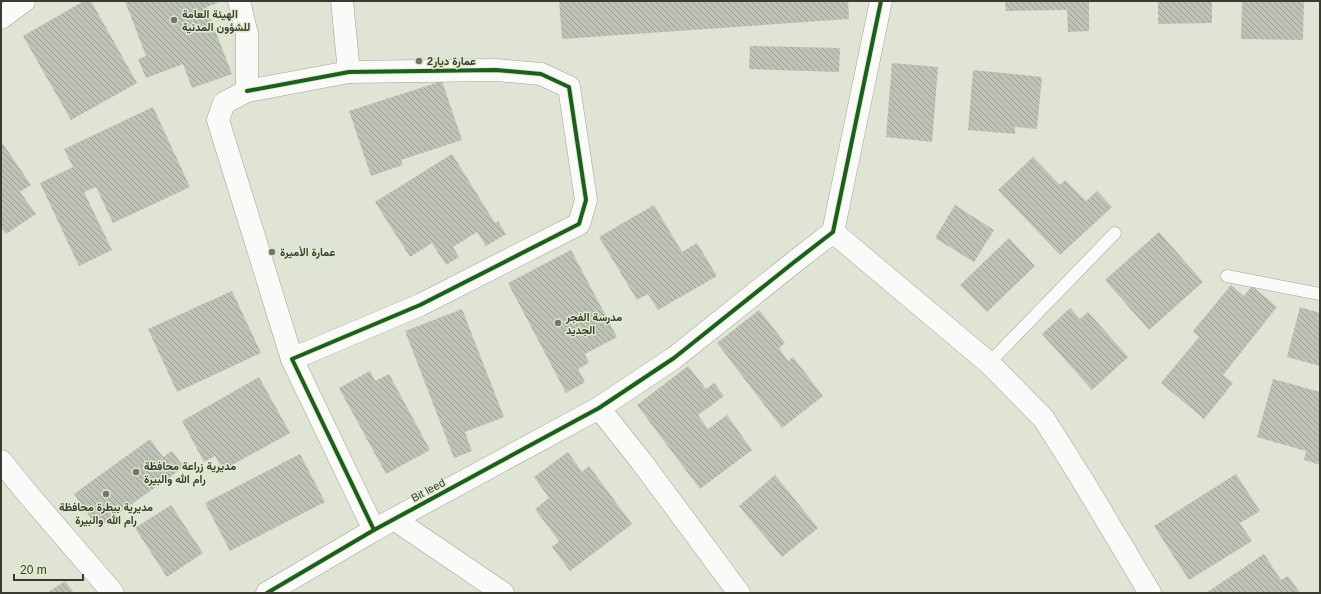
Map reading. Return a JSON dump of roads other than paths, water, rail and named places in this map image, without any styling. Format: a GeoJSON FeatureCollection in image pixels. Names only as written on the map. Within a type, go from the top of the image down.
{"type":"FeatureCollection","features":[{"type":"Feature","properties":{"kind":"street"},"geometry":{"type":"LineString","coordinates":[[1,18],[24,1]]}},
{"type":"Feature","properties":{"kind":"street"},"geometry":{"type":"LineString","coordinates":[[239,1],[247,34],[247,91]]}},
{"type":"Feature","properties":{"kind":"street"},"geometry":{"type":"LineString","coordinates":[[342,1],[349,72]]}},
{"type":"Feature","properties":{"kind":"street"},"geometry":{"type":"LineString","coordinates":[[882,1],[834,232],[989,363],[1044,419],[1150,593]]}},
{"type":"Feature","properties":{"kind":"street"},"geometry":{"type":"LineString","coordinates":[[292,359],[420,305],[579,224],[586,200],[569,87],[541,74],[496,70],[349,72],[247,91],[224,103],[218,120],[292,359],[374,530]]}},
{"type":"Feature","properties":{"kind":"street","name":"Bit leed"},"geometry":{"type":"LineString","coordinates":[[267,593],[374,530],[599,408],[674,358],[834,232]]}},
{"type":"Feature","properties":{"kind":"street"},"geometry":{"type":"LineString","coordinates":[[599,408],[641,461],[739,593]]}},
{"type":"Feature","properties":{"kind":"street"},"geometry":{"type":"LineString","coordinates":[[1,461],[113,593]]}},
{"type":"Feature","properties":{"kind":"street"},"geometry":{"type":"LineString","coordinates":[[394,519],[503,593]]}},
{"type":"Feature","properties":{"kind":"lane"},"geometry":{"type":"LineString","coordinates":[[989,363],[1115,233]]}},
{"type":"Feature","properties":{"kind":"lane"},"geometry":{"type":"LineString","coordinates":[[1227,276],[1320,294]]}},
{"type":"Feature","properties":{"kind":"place","name":"الهيئة العامة للشؤون المدنية"},"geometry":{"type":"Point","coordinates":[174,20]}},
{"type":"Feature","properties":{"kind":"place","name":"عمارة ديار2"},"geometry":{"type":"Point","coordinates":[419,61]}},
{"type":"Feature","properties":{"kind":"place","name":"عمارة الأميرة"},"geometry":{"type":"Point","coordinates":[272,252]}},
{"type":"Feature","properties":{"kind":"place","name":"مدرسة الفجر الجديد"},"geometry":{"type":"Point","coordinates":[558,323]}},
{"type":"Feature","properties":{"kind":"place","name":"مديرية زراعة محافظة رام الله والبيرة"},"geometry":{"type":"Point","coordinates":[136,472]}},
{"type":"Feature","properties":{"kind":"place","name":"مديرية بيطرة محافظة رام الله والبيرة"},"geometry":{"type":"Point","coordinates":[106,494]}}]}
